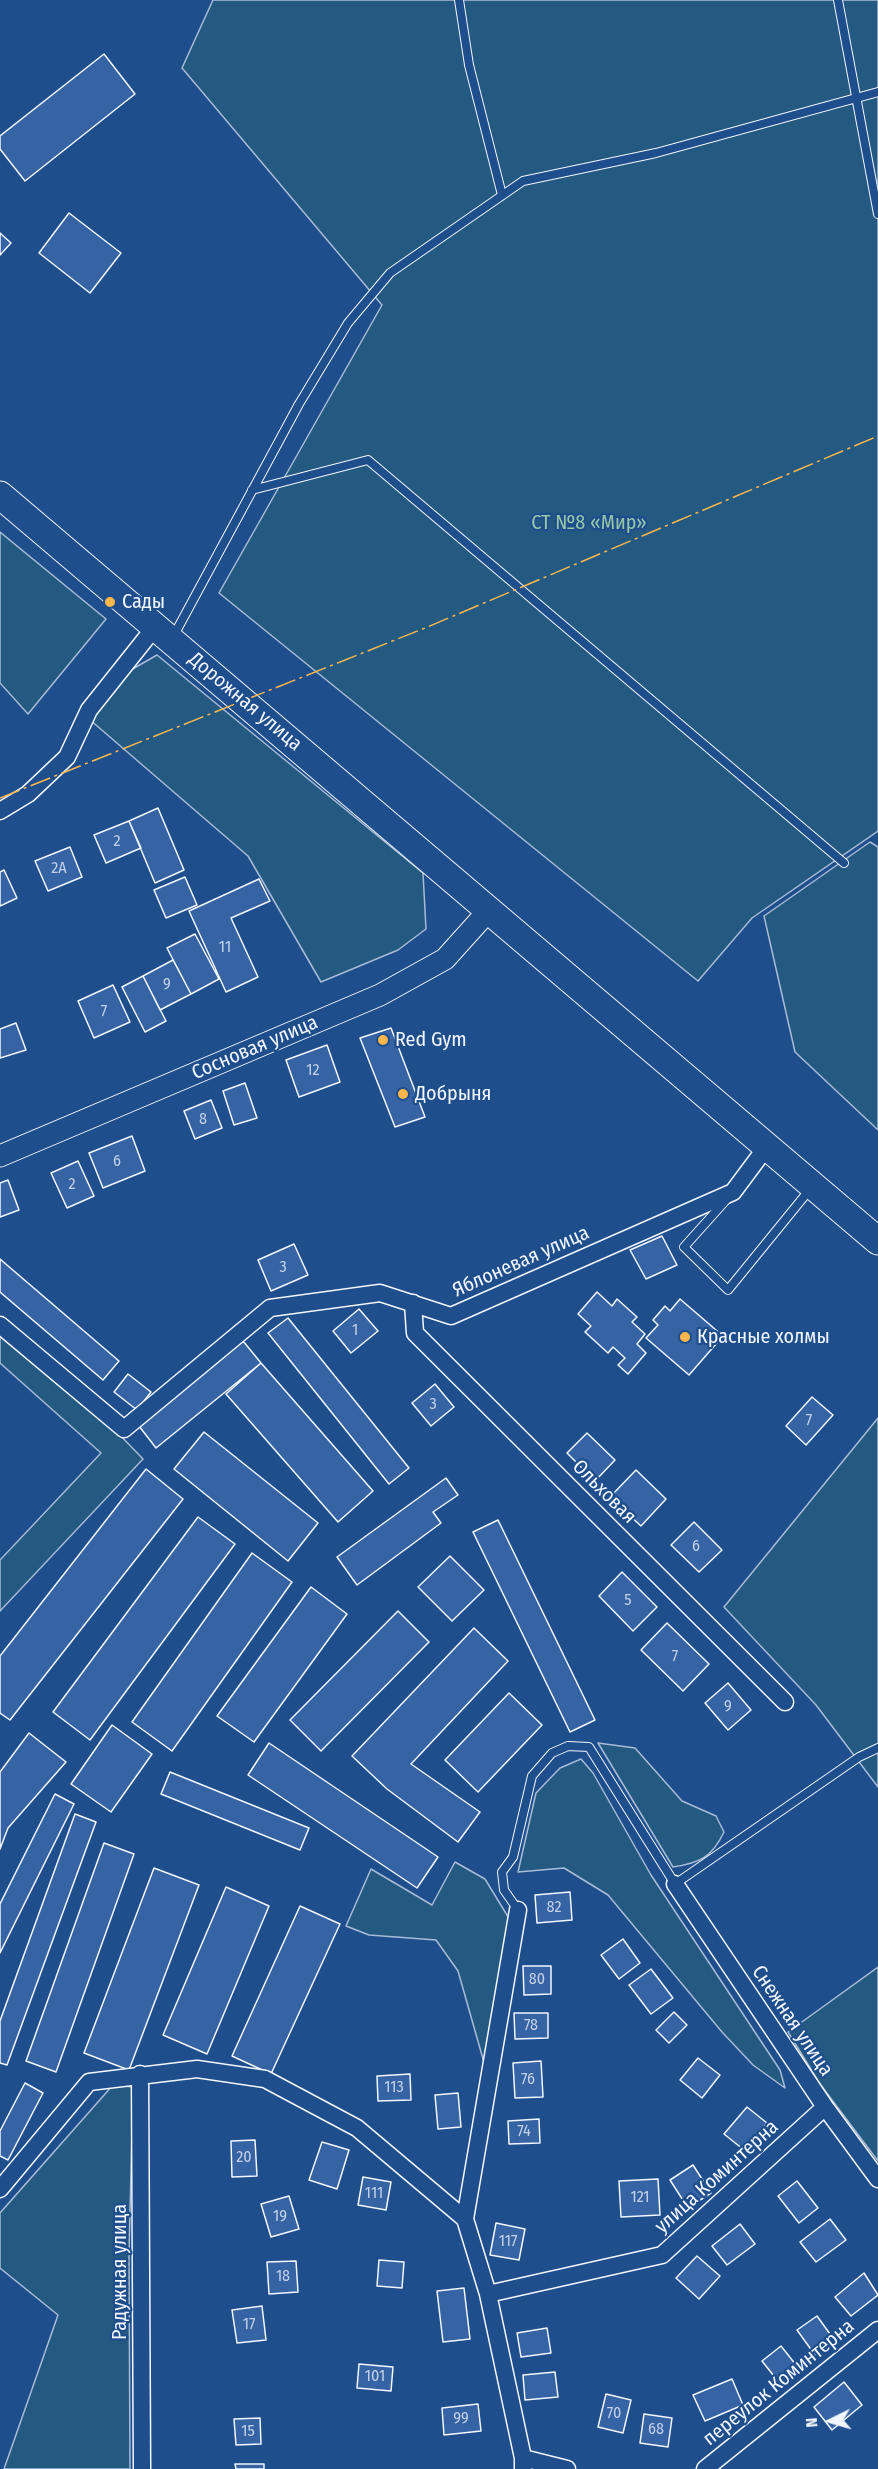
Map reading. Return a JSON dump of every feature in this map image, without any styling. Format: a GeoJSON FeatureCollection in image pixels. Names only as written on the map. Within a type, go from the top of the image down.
{"type":"FeatureCollection","features":[{"type":"Feature","properties":{"kind":"main road","name":"Дорожная улица"},"geometry":{"type":"LineString","coordinates":[[0,495],[490,909],[608,1012],[768,1145],[878,1241]]}},
{"type":"Feature","properties":{"kind":"street"},"geometry":{"type":"LineString","coordinates":[[0,811],[28,794],[67,757],[89,710],[163,634]]}},
{"type":"Feature","properties":{"kind":"street","name":"Сосновая улица"},"geometry":{"type":"LineString","coordinates":[[0,1156],[380,995],[445,959],[490,909]]}},
{"type":"Feature","properties":{"kind":"street","name":"Яблоневая улица"},"geometry":{"type":"LineString","coordinates":[[0,1325],[124,1429],[270,1308],[380,1293],[451,1316],[733,1192],[768,1145]]}},
{"type":"Feature","properties":{"kind":"street","name":"Ольховая"},"geometry":{"type":"LineString","coordinates":[[413,1304],[416,1333],[784,1702]]}},
{"type":"Feature","properties":{"kind":"street","name":"Снежная улица"},"geometry":{"type":"LineString","coordinates":[[675,1884],[825,2107],[878,2179]]}},
{"type":"Feature","properties":{"kind":"street"},"geometry":{"type":"LineString","coordinates":[[518,1910],[465,2219],[488,2294],[523,2464],[567,2469]]}},
{"type":"Feature","properties":{"kind":"street"},"geometry":{"type":"LineString","coordinates":[[0,2188],[89,2082],[140,2074],[197,2069],[265,2079],[357,2128],[465,2219]]}},
{"type":"Feature","properties":{"kind":"street","name":"Радужная улица"},"geometry":{"type":"LineString","coordinates":[[140,2074],[142,2469]]}},
{"type":"Feature","properties":{"kind":"street","name":"улица Коминтерна"},"geometry":{"type":"LineString","coordinates":[[488,2294],[662,2255],[825,2107]]}},
{"type":"Feature","properties":{"kind":"street","name":"переулок Коминтерна"},"geometry":{"type":"LineString","coordinates":[[705,2469],[878,2330]]}},
{"type":"Feature","properties":{"kind":"lane"},"geometry":{"type":"LineString","coordinates":[[459,0],[469,65],[502,195]]}},
{"type":"Feature","properties":{"kind":"lane"},"geometry":{"type":"LineString","coordinates":[[838,0],[878,214]]}},
{"type":"Feature","properties":{"kind":"lane"},"geometry":{"type":"LineString","coordinates":[[163,634],[252,490],[299,404],[348,323],[390,273],[523,181],[656,153],[878,92]]}},
{"type":"Feature","properties":{"kind":"lane"},"geometry":{"type":"LineString","coordinates":[[252,490],[368,460],[844,863]]}},
{"type":"Feature","properties":{"kind":"lane"},"geometry":{"type":"LineString","coordinates":[[733,1192],[684,1248],[728,1290],[814,1186]]}},
{"type":"Feature","properties":{"kind":"lane"},"geometry":{"type":"LineString","coordinates":[[518,1910],[504,1890],[502,1872],[513,1857],[532,1776],[552,1753],[568,1746],[589,1747],[675,1884],[859,1757],[878,1748]]}},
{"type":"Feature","properties":{"kind":"green space","name":"СТ №8 «Мир»"},"geometry":{"type":"Polygon","coordinates":[[[213,0],[878,0],[878,831],[752,918],[698,981],[219,593],[382,305],[182,68],[213,0]]]}},
{"type":"Feature","properties":{"kind":"green space"},"geometry":{"type":"Polygon","coordinates":[[[0,532],[106,619],[28,714],[0,683],[0,532]]]}},
{"type":"Feature","properties":{"kind":"green space"},"geometry":{"type":"Polygon","coordinates":[[[157,655],[423,873],[426,929],[398,950],[321,982],[248,856],[89,719],[110,682],[157,655]]]}},
{"type":"Feature","properties":{"kind":"green space"},"geometry":{"type":"Polygon","coordinates":[[[870,842],[878,847],[878,1130],[795,1052],[764,916],[870,842]]]}},
{"type":"Feature","properties":{"kind":"green space"},"geometry":{"type":"Polygon","coordinates":[[[0,1332],[118,1433],[143,1459],[0,1611],[0,1560],[101,1453],[0,1363],[0,1332]]]}},
{"type":"Feature","properties":{"kind":"green space"},"geometry":{"type":"Polygon","coordinates":[[[878,1418],[878,1787],[816,1705],[724,1607],[878,1418]]]}},
{"type":"Feature","properties":{"kind":"green space"},"geometry":{"type":"Polygon","coordinates":[[[598,1743],[635,1748],[682,1801],[716,1816],[724,1832],[710,1853],[698,1861],[673,1867],[598,1743]]]}},
{"type":"Feature","properties":{"kind":"green space"},"geometry":{"type":"Polygon","coordinates":[[[581,1759],[593,1773],[651,1875],[780,2070],[785,2088],[753,2065],[722,2032],[608,1895],[564,1868],[518,1872],[536,1793],[560,1768],[581,1759]]]}},
{"type":"Feature","properties":{"kind":"green space"},"geometry":{"type":"Polygon","coordinates":[[[455,1862],[485,1879],[510,1920],[485,2066],[458,1971],[436,1940],[369,1935],[346,1926],[371,1869],[432,1905],[455,1862]]]}},
{"type":"Feature","properties":{"kind":"green space"},"geometry":{"type":"Polygon","coordinates":[[[878,1967],[878,2161],[820,2084],[788,2032],[878,1967]]]}},
{"type":"Feature","properties":{"kind":"green space"},"geometry":{"type":"Polygon","coordinates":[[[113,2085],[133,2087],[129,2253],[130,2469],[4,2469],[58,2315],[0,2268],[0,2213],[113,2085]]]}},
{"type":"Feature","properties":{"kind":"building"},"geometry":{"type":"Polygon","coordinates":[[[104,54],[135,94],[25,181],[0,149],[0,136],[104,54]]]}},
{"type":"Feature","properties":{"kind":"building"},"geometry":{"type":"Polygon","coordinates":[[[69,213],[121,253],[90,293],[39,253],[69,213]]]}},
{"type":"Feature","properties":{"kind":"building"},"geometry":{"type":"Polygon","coordinates":[[[0,233],[11,243],[0,255],[0,233]]]}},
{"type":"Feature","properties":{"kind":"building"},"geometry":{"type":"Polygon","coordinates":[[[158,808],[184,870],[155,883],[129,821],[158,808]]]}},
{"type":"Feature","properties":{"kind":"building"},"geometry":{"type":"Polygon","coordinates":[[[129,821],[141,848],[106,863],[94,835],[129,821]]]}},
{"type":"Feature","properties":{"kind":"building"},"geometry":{"type":"Polygon","coordinates":[[[70,847],[82,877],[48,891],[35,861],[70,847]]]}},
{"type":"Feature","properties":{"kind":"building"},"geometry":{"type":"Polygon","coordinates":[[[4,870],[17,898],[0,906],[0,872],[4,870]]]}},
{"type":"Feature","properties":{"kind":"building"},"geometry":{"type":"Polygon","coordinates":[[[185,877],[197,905],[166,918],[154,890],[185,877]]]}},
{"type":"Feature","properties":{"kind":"building"},"geometry":{"type":"Polygon","coordinates":[[[259,879],[270,901],[231,918],[258,977],[226,992],[189,911],[259,879]]]}},
{"type":"Feature","properties":{"kind":"building"},"geometry":{"type":"Polygon","coordinates":[[[195,934],[219,979],[191,994],[167,948],[195,934]]]}},
{"type":"Feature","properties":{"kind":"building"},"geometry":{"type":"Polygon","coordinates":[[[173,960],[191,994],[160,1010],[143,976],[173,960]]]}},
{"type":"Feature","properties":{"kind":"building"},"geometry":{"type":"Polygon","coordinates":[[[143,976],[166,1021],[145,1032],[122,987],[143,976]]]}},
{"type":"Feature","properties":{"kind":"building"},"geometry":{"type":"Polygon","coordinates":[[[113,985],[130,1022],[94,1038],[78,1001],[113,985]]]}},
{"type":"Feature","properties":{"kind":"building"},"geometry":{"type":"Polygon","coordinates":[[[16,1023],[26,1050],[0,1058],[0,1029],[16,1023]]]}},
{"type":"Feature","properties":{"kind":"building"},"geometry":{"type":"Polygon","coordinates":[[[391,1028],[425,1117],[395,1127],[360,1038],[391,1028]]]}},
{"type":"Feature","properties":{"kind":"building"},"geometry":{"type":"Polygon","coordinates":[[[327,1045],[340,1082],[299,1097],[286,1060],[327,1045]]]}},
{"type":"Feature","properties":{"kind":"building"},"geometry":{"type":"Polygon","coordinates":[[[245,1083],[257,1118],[234,1125],[223,1091],[245,1083]]]}},
{"type":"Feature","properties":{"kind":"building"},"geometry":{"type":"Polygon","coordinates":[[[211,1100],[222,1128],[195,1139],[184,1111],[211,1100]]]}},
{"type":"Feature","properties":{"kind":"building"},"geometry":{"type":"Polygon","coordinates":[[[132,1136],[145,1171],[103,1188],[89,1153],[132,1136]]]}},
{"type":"Feature","properties":{"kind":"building"},"geometry":{"type":"Polygon","coordinates":[[[78,1161],[94,1196],[67,1208],[51,1173],[78,1161]]]}},
{"type":"Feature","properties":{"kind":"building"},"geometry":{"type":"Polygon","coordinates":[[[8,1180],[19,1210],[0,1217],[0,1183],[8,1180]]]}},
{"type":"Feature","properties":{"kind":"building"},"geometry":{"type":"Polygon","coordinates":[[[662,1236],[677,1265],[646,1279],[630,1250],[662,1236]]]}},
{"type":"Feature","properties":{"kind":"building"},"geometry":{"type":"Polygon","coordinates":[[[294,1244],[308,1275],[271,1291],[258,1260],[294,1244]]]}},
{"type":"Feature","properties":{"kind":"building"},"geometry":{"type":"Polygon","coordinates":[[[0,1259],[119,1361],[103,1380],[0,1292],[0,1259]]]}},
{"type":"Feature","properties":{"kind":"building","name":"Красные холмы"},"geometry":{"type":"Polygon","coordinates":[[[597,1292],[612,1306],[617,1299],[637,1317],[632,1322],[645,1334],[637,1344],[646,1353],[628,1374],[618,1365],[625,1358],[613,1347],[608,1353],[585,1332],[591,1326],[578,1314],[597,1292]]]}},
{"type":"Feature","properties":{"kind":"building","name":"Красные холмы"},"geometry":{"type":"Polygon","coordinates":[[[680,1299],[723,1336],[689,1375],[646,1338],[658,1325],[653,1320],[665,1306],[670,1311],[680,1299]]]}},
{"type":"Feature","properties":{"kind":"building"},"geometry":{"type":"Polygon","coordinates":[[[359,1309],[378,1331],[351,1353],[333,1331],[359,1309]]]}},
{"type":"Feature","properties":{"kind":"building"},"geometry":{"type":"Polygon","coordinates":[[[288,1318],[409,1468],[389,1484],[268,1333],[288,1318]]]}},
{"type":"Feature","properties":{"kind":"building"},"geometry":{"type":"Polygon","coordinates":[[[243,1341],[261,1363],[156,1448],[139,1426],[243,1341]]]}},
{"type":"Feature","properties":{"kind":"building"},"geometry":{"type":"Polygon","coordinates":[[[261,1363],[373,1491],[338,1522],[226,1394],[261,1363]]]}},
{"type":"Feature","properties":{"kind":"building"},"geometry":{"type":"Polygon","coordinates":[[[128,1374],[151,1392],[137,1410],[114,1392],[128,1374]]]}},
{"type":"Feature","properties":{"kind":"building"},"geometry":{"type":"Polygon","coordinates":[[[435,1384],[454,1407],[431,1426],[412,1403],[435,1384]]]}},
{"type":"Feature","properties":{"kind":"building"},"geometry":{"type":"Polygon","coordinates":[[[812,1397],[833,1415],[806,1445],[786,1426],[812,1397]]]}},
{"type":"Feature","properties":{"kind":"building"},"geometry":{"type":"Polygon","coordinates":[[[204,1432],[318,1523],[288,1561],[174,1469],[204,1432]]]}},
{"type":"Feature","properties":{"kind":"building"},"geometry":{"type":"Polygon","coordinates":[[[587,1433],[615,1460],[595,1481],[567,1453],[587,1433]]]}},
{"type":"Feature","properties":{"kind":"building"},"geometry":{"type":"Polygon","coordinates":[[[146,1469],[183,1499],[10,1720],[0,1713],[0,1656],[146,1469]]]}},
{"type":"Feature","properties":{"kind":"building"},"geometry":{"type":"Polygon","coordinates":[[[636,1470],[666,1499],[641,1526],[610,1497],[636,1470]]]}},
{"type":"Feature","properties":{"kind":"building"},"geometry":{"type":"Polygon","coordinates":[[[446,1478],[458,1495],[433,1512],[441,1523],[357,1585],[337,1557],[446,1478]]]}},
{"type":"Feature","properties":{"kind":"building"},"geometry":{"type":"Polygon","coordinates":[[[198,1517],[235,1544],[90,1740],[53,1712],[198,1517]]]}},
{"type":"Feature","properties":{"kind":"building"},"geometry":{"type":"Polygon","coordinates":[[[498,1520],[595,1720],[570,1732],[473,1532],[498,1520]]]}},
{"type":"Feature","properties":{"kind":"building"},"geometry":{"type":"Polygon","coordinates":[[[694,1522],[722,1550],[699,1572],[671,1545],[694,1522]]]}},
{"type":"Feature","properties":{"kind":"building"},"geometry":{"type":"Polygon","coordinates":[[[252,1553],[292,1582],[172,1751],[132,1722],[252,1553]]]}},
{"type":"Feature","properties":{"kind":"building"},"geometry":{"type":"Polygon","coordinates":[[[450,1556],[484,1590],[452,1621],[418,1587],[450,1556]]]}},
{"type":"Feature","properties":{"kind":"building"},"geometry":{"type":"Polygon","coordinates":[[[622,1572],[657,1607],[633,1631],[599,1596],[622,1572]]]}},
{"type":"Feature","properties":{"kind":"building"},"geometry":{"type":"Polygon","coordinates":[[[311,1587],[347,1614],[254,1742],[217,1716],[311,1587]]]}},
{"type":"Feature","properties":{"kind":"building"},"geometry":{"type":"Polygon","coordinates":[[[398,1611],[429,1642],[321,1751],[290,1720],[398,1611]]]}},
{"type":"Feature","properties":{"kind":"building"},"geometry":{"type":"Polygon","coordinates":[[[667,1623],[709,1664],[683,1691],[641,1650],[667,1623]]]}},
{"type":"Feature","properties":{"kind":"building"},"geometry":{"type":"Polygon","coordinates":[[[474,1628],[508,1661],[411,1764],[480,1812],[458,1842],[387,1789],[352,1756],[474,1628]]]}},
{"type":"Feature","properties":{"kind":"building"},"geometry":{"type":"Polygon","coordinates":[[[728,1683],[751,1710],[728,1730],[705,1703],[728,1683]]]}},
{"type":"Feature","properties":{"kind":"building"},"geometry":{"type":"Polygon","coordinates":[[[509,1693],[542,1725],[478,1792],[445,1760],[509,1693]]]}},
{"type":"Feature","properties":{"kind":"building"},"geometry":{"type":"Polygon","coordinates":[[[112,1725],[152,1754],[111,1812],[71,1784],[112,1725]]]}},
{"type":"Feature","properties":{"kind":"building"},"geometry":{"type":"Polygon","coordinates":[[[29,1733],[66,1762],[8,1828],[0,1849],[0,1772],[29,1733]]]}},
{"type":"Feature","properties":{"kind":"building"},"geometry":{"type":"Polygon","coordinates":[[[269,1743],[438,1857],[417,1888],[248,1775],[269,1743]]]}},
{"type":"Feature","properties":{"kind":"building"},"geometry":{"type":"Polygon","coordinates":[[[170,1772],[309,1828],[300,1850],[161,1794],[170,1772]]]}},
{"type":"Feature","properties":{"kind":"building"},"geometry":{"type":"Polygon","coordinates":[[[55,1794],[74,1804],[0,1953],[0,1904],[55,1794]]]}},
{"type":"Feature","properties":{"kind":"building"},"geometry":{"type":"Polygon","coordinates":[[[75,1814],[96,1822],[7,2065],[0,2063],[0,2021],[75,1814]]]}},
{"type":"Feature","properties":{"kind":"building"},"geometry":{"type":"Polygon","coordinates":[[[104,1843],[134,1854],[56,2072],[26,2061],[104,1843]]]}},
{"type":"Feature","properties":{"kind":"building"},"geometry":{"type":"Polygon","coordinates":[[[154,1868],[199,1885],[129,2070],[84,2053],[154,1868]]]}},
{"type":"Feature","properties":{"kind":"building"},"geometry":{"type":"Polygon","coordinates":[[[226,1887],[269,1906],[207,2054],[163,2035],[226,1887]]]}},
{"type":"Feature","properties":{"kind":"building"},"geometry":{"type":"Polygon","coordinates":[[[570,1892],[572,1920],[537,1923],[535,1895],[570,1892]]]}},
{"type":"Feature","properties":{"kind":"building"},"geometry":{"type":"Polygon","coordinates":[[[300,1906],[340,1924],[271,2074],[232,2056],[300,1906]]]}},
{"type":"Feature","properties":{"kind":"building"},"geometry":{"type":"Polygon","coordinates":[[[623,1939],[640,1963],[619,1979],[601,1955],[623,1939]]]}},
{"type":"Feature","properties":{"kind":"building"},"geometry":{"type":"Polygon","coordinates":[[[523,1966],[551,1966],[551,1994],[524,1995],[523,1966]]]}},
{"type":"Feature","properties":{"kind":"building"},"geometry":{"type":"Polygon","coordinates":[[[651,1969],[673,1998],[651,2014],[629,1985],[651,1969]]]}},
{"type":"Feature","properties":{"kind":"building"},"geometry":{"type":"Polygon","coordinates":[[[674,2012],[687,2025],[669,2043],[656,2030],[674,2012]]]}},
{"type":"Feature","properties":{"kind":"building"},"geometry":{"type":"Polygon","coordinates":[[[514,2013],[548,2013],[548,2038],[515,2039],[514,2013]]]}},
{"type":"Feature","properties":{"kind":"building"},"geometry":{"type":"Polygon","coordinates":[[[698,2058],[720,2075],[702,2098],[680,2080],[698,2058]]]}},
{"type":"Feature","properties":{"kind":"building"},"geometry":{"type":"Polygon","coordinates":[[[541,2061],[543,2097],[515,2098],[513,2063],[541,2061]]]}},
{"type":"Feature","properties":{"kind":"building"},"geometry":{"type":"Polygon","coordinates":[[[410,2074],[411,2100],[378,2101],[377,2076],[410,2074]]]}},
{"type":"Feature","properties":{"kind":"building"},"geometry":{"type":"Polygon","coordinates":[[[25,2083],[43,2093],[8,2160],[0,2156],[0,2131],[25,2083]]]}},
{"type":"Feature","properties":{"kind":"building"},"geometry":{"type":"Polygon","coordinates":[[[458,2093],[461,2127],[438,2129],[435,2095],[458,2093]]]}},
{"type":"Feature","properties":{"kind":"building"},"geometry":{"type":"Polygon","coordinates":[[[747,2107],[767,2123],[744,2150],[724,2134],[747,2107]]]}},
{"type":"Feature","properties":{"kind":"building"},"geometry":{"type":"Polygon","coordinates":[[[539,2119],[540,2143],[509,2144],[508,2121],[539,2119]]]}},
{"type":"Feature","properties":{"kind":"building"},"geometry":{"type":"Polygon","coordinates":[[[255,2140],[257,2176],[232,2177],[231,2141],[255,2140]]]}},
{"type":"Feature","properties":{"kind":"building"},"geometry":{"type":"Polygon","coordinates":[[[322,2142],[349,2150],[337,2189],[309,2180],[322,2142]]]}},
{"type":"Feature","properties":{"kind":"building"},"geometry":{"type":"Polygon","coordinates":[[[693,2165],[711,2193],[688,2208],[670,2180],[693,2165]]]}},
{"type":"Feature","properties":{"kind":"building"},"geometry":{"type":"Polygon","coordinates":[[[363,2177],[391,2182],[386,2210],[358,2205],[363,2177]]]}},
{"type":"Feature","properties":{"kind":"building"},"geometry":{"type":"Polygon","coordinates":[[[658,2179],[660,2215],[621,2217],[619,2181],[658,2179]]]}},
{"type":"Feature","properties":{"kind":"building"},"geometry":{"type":"Polygon","coordinates":[[[797,2181],[818,2208],[799,2223],[778,2196],[797,2181]]]}},
{"type":"Feature","properties":{"kind":"building"},"geometry":{"type":"Polygon","coordinates":[[[289,2196],[299,2229],[271,2237],[261,2204],[289,2196]]]}},
{"type":"Feature","properties":{"kind":"building"},"geometry":{"type":"Polygon","coordinates":[[[830,2219],[846,2240],[816,2262],[800,2242],[830,2219]]]}},
{"type":"Feature","properties":{"kind":"building"},"geometry":{"type":"Polygon","coordinates":[[[496,2223],[525,2229],[519,2260],[490,2255],[496,2223]]]}},
{"type":"Feature","properties":{"kind":"building"},"geometry":{"type":"Polygon","coordinates":[[[740,2224],[755,2244],[727,2265],[712,2246],[740,2224]]]}},
{"type":"Feature","properties":{"kind":"building"},"geometry":{"type":"Polygon","coordinates":[[[697,2256],[720,2276],[699,2299],[676,2278],[697,2256]]]}},
{"type":"Feature","properties":{"kind":"building"},"geometry":{"type":"Polygon","coordinates":[[[379,2260],[404,2262],[402,2288],[377,2286],[379,2260]]]}},
{"type":"Feature","properties":{"kind":"building"},"geometry":{"type":"Polygon","coordinates":[[[296,2261],[298,2292],[269,2294],[267,2262],[296,2261]]]}},
{"type":"Feature","properties":{"kind":"building"},"geometry":{"type":"Polygon","coordinates":[[[864,2273],[878,2295],[851,2316],[835,2297],[864,2273]]]}},
{"type":"Feature","properties":{"kind":"building"},"geometry":{"type":"Polygon","coordinates":[[[464,2288],[470,2339],[443,2342],[437,2291],[464,2288]]]}},
{"type":"Feature","properties":{"kind":"building"},"geometry":{"type":"Polygon","coordinates":[[[262,2306],[266,2340],[237,2343],[232,2310],[262,2306]]]}},
{"type":"Feature","properties":{"kind":"building"},"geometry":{"type":"Polygon","coordinates":[[[817,2316],[835,2341],[815,2355],[797,2330],[817,2316]]]}},
{"type":"Feature","properties":{"kind":"building"},"geometry":{"type":"Polygon","coordinates":[[[547,2328],[551,2353],[521,2357],[517,2333],[547,2328]]]}},
{"type":"Feature","properties":{"kind":"building"},"geometry":{"type":"Polygon","coordinates":[[[781,2346],[800,2370],[781,2385],[762,2361],[781,2346]]]}},
{"type":"Feature","properties":{"kind":"building"},"geometry":{"type":"Polygon","coordinates":[[[359,2364],[393,2367],[391,2391],[357,2388],[359,2364]]]}},
{"type":"Feature","properties":{"kind":"building"},"geometry":{"type":"Polygon","coordinates":[[[555,2372],[558,2397],[525,2400],[523,2375],[555,2372]]]}},
{"type":"Feature","properties":{"kind":"building"},"geometry":{"type":"Polygon","coordinates":[[[732,2379],[743,2405],[705,2421],[693,2395],[732,2379]]]}},
{"type":"Feature","properties":{"kind":"building"},"geometry":{"type":"Polygon","coordinates":[[[844,2382],[862,2405],[832,2430],[814,2407],[844,2382]]]}},
{"type":"Feature","properties":{"kind":"building"},"geometry":{"type":"Polygon","coordinates":[[[606,2394],[631,2400],[623,2433],[598,2427],[606,2394]]]}},
{"type":"Feature","properties":{"kind":"building"},"geometry":{"type":"Polygon","coordinates":[[[478,2404],[481,2431],[444,2435],[442,2408],[478,2404]]]}},
{"type":"Feature","properties":{"kind":"building"},"geometry":{"type":"Polygon","coordinates":[[[644,2414],[672,2418],[668,2447],[640,2443],[644,2414]]]}},
{"type":"Feature","properties":{"kind":"building"},"geometry":{"type":"Polygon","coordinates":[[[260,2418],[261,2444],[236,2445],[234,2419],[260,2418]]]}},
{"type":"Feature","properties":{"kind":"building"},"geometry":{"type":"Polygon","coordinates":[[[235,2464],[264,2464],[264,2469],[236,2469],[235,2464]]]}},
{"type":"Feature","properties":{"kind":"power"},"geometry":{"type":"LineString","coordinates":[[0,798],[425,628],[878,436]]}},
{"type":"Feature","properties":{"kind":"place","name":"Сады"},"geometry":{"type":"Point","coordinates":[110,602]}},
{"type":"Feature","properties":{"kind":"place","name":"Red Gym"},"geometry":{"type":"Point","coordinates":[383,1040]}},
{"type":"Feature","properties":{"kind":"place","name":"Добрыня"},"geometry":{"type":"Point","coordinates":[403,1094]}},
{"type":"Feature","properties":{"kind":"place","name":"Красные холмы"},"geometry":{"type":"Point","coordinates":[685,1337]}}]}
